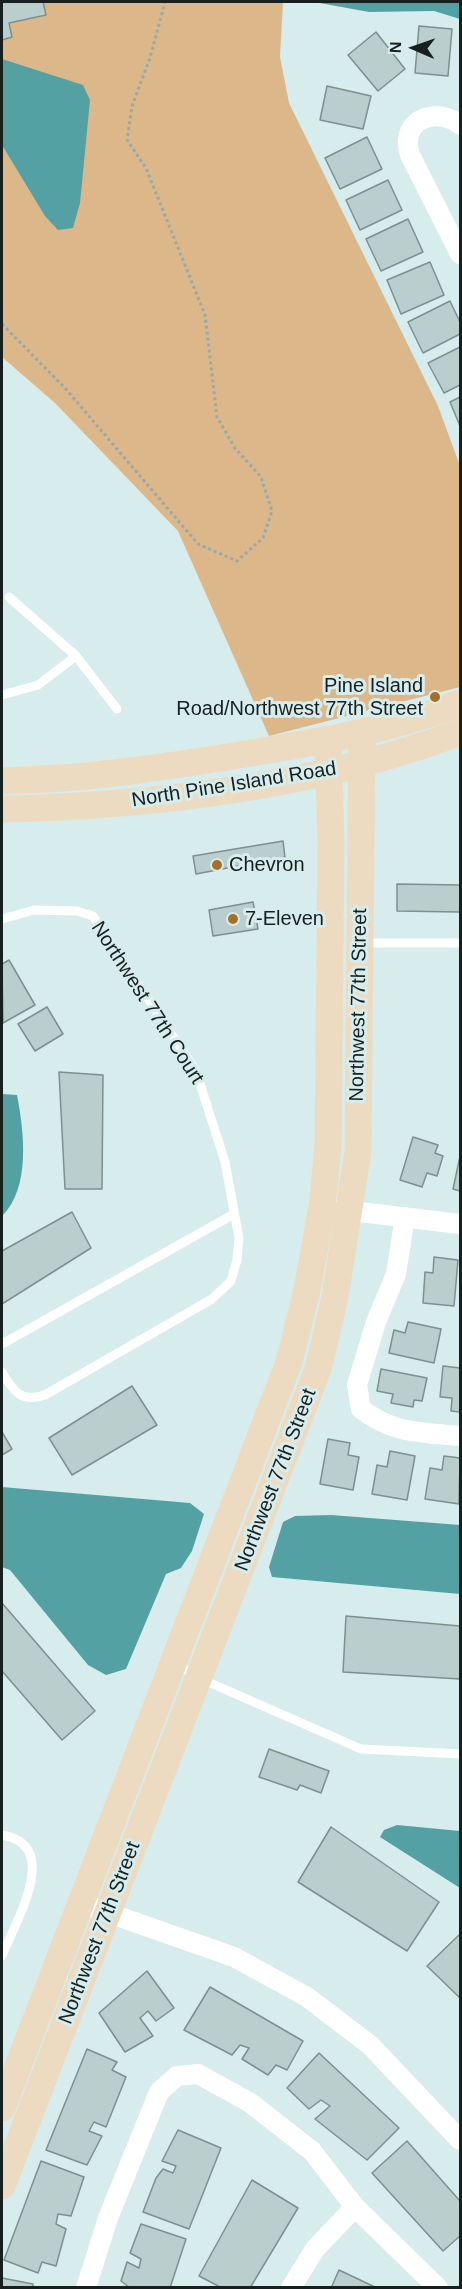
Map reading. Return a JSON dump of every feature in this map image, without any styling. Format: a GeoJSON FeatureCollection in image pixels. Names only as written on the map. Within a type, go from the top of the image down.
{"type":"FeatureCollection","features":[{"type":"Feature","properties":{"kind":"street"},"geometry":{"type":"LineString","coordinates":[[460,125],[452,117],[434,114],[417,123],[407,139],[410,155],[460,254]]}},
{"type":"Feature","properties":{"kind":"street","name":"North Pine Island Road"},"geometry":{"type":"LineString","coordinates":[[2,781],[70,779],[134,773],[328,740],[362,734],[460,703]]}},
{"type":"Feature","properties":{"kind":"street","name":"North Pine Island Road"},"geometry":{"type":"LineString","coordinates":[[2,809],[72,807],[182,795],[328,772],[362,764],[460,732]]}},
{"type":"Feature","properties":{"kind":"street","name":"Northwest 77th Street"},"geometry":{"type":"LineString","coordinates":[[2,2186],[318,1369],[335,1297],[358,1151],[362,734]]}},
{"type":"Feature","properties":{"kind":"street","name":"Northwest 77th Street"},"geometry":{"type":"LineString","coordinates":[[2,2108],[289,1362],[307,1290],[322,1207],[328,1146],[331,843],[328,740]]}},
{"type":"Feature","properties":{"kind":"street"},"geometry":{"type":"LineString","coordinates":[[330,947],[360,943]]}},
{"type":"Feature","properties":{"kind":"street"},"geometry":{"type":"LineString","coordinates":[[322,1207],[460,1224]]}},
{"type":"Feature","properties":{"kind":"street"},"geometry":{"type":"LineString","coordinates":[[405,1217],[396,1274],[375,1322],[357,1385],[361,1409],[380,1423],[405,1431],[460,1436]]}},
{"type":"Feature","properties":{"kind":"street"},"geometry":{"type":"LineString","coordinates":[[80,1903],[234,1957],[307,1997],[370,2045],[460,2140]]}},
{"type":"Feature","properties":{"kind":"street"},"geometry":{"type":"LineString","coordinates":[[86,2288],[108,2218],[159,2092],[177,2076],[198,2074],[249,2102],[312,2151],[356,2207],[438,2288]]}},
{"type":"Feature","properties":{"kind":"street"},"geometry":{"type":"LineString","coordinates":[[291,2288],[315,2249],[356,2207]]}},
{"type":"Feature","properties":{"kind":"lane"},"geometry":{"type":"LineString","coordinates":[[9,597],[76,656],[117,709]]}},
{"type":"Feature","properties":{"kind":"lane"},"geometry":{"type":"LineString","coordinates":[[2,695],[38,685],[76,656]]}},
{"type":"Feature","properties":{"kind":"lane","name":"Northwest 77th Court"},"geometry":{"type":"LineString","coordinates":[[2,919],[34,910],[77,911],[93,916],[196,1071],[215,1127],[239,1238],[237,1260],[231,1281],[212,1299],[45,1395],[33,1399],[22,1397],[12,1390],[2,1372]]}},
{"type":"Feature","properties":{"kind":"lane"},"geometry":{"type":"LineString","coordinates":[[360,943],[460,943]]}},
{"type":"Feature","properties":{"kind":"lane"},"geometry":{"type":"LineString","coordinates":[[2,1344],[234,1214]]}},
{"type":"Feature","properties":{"kind":"lane"},"geometry":{"type":"LineString","coordinates":[[172,1663],[199,1678],[362,1749],[460,1754]]}},
{"type":"Feature","properties":{"kind":"lane"},"geometry":{"type":"LineString","coordinates":[[2,1835],[19,1839],[30,1851],[33,1861],[33,1877],[2,1956]]}},
{"type":"Feature","properties":{"kind":"path"},"geometry":{"type":"LineString","coordinates":[[2,324],[65,388],[198,544],[237,561],[263,538],[272,511],[261,477],[236,448],[217,417],[204,315],[146,168],[127,140],[132,106],[150,58],[165,2]]}},
{"type":"Feature","properties":{"kind":"shaded area"},"geometry":{"type":"Polygon","coordinates":[[[2,2],[283,2],[280,57],[289,103],[438,406],[460,466],[460,687],[269,736],[178,531],[55,403],[2,357],[2,2]]]}},
{"type":"Feature","properties":{"kind":"water"},"geometry":{"type":"Polygon","coordinates":[[[314,2],[460,2],[460,19],[434,11],[369,12],[314,2]]]}},
{"type":"Feature","properties":{"kind":"water"},"geometry":{"type":"Polygon","coordinates":[[[2,59],[83,85],[90,100],[80,203],[73,228],[58,230],[45,216],[2,145],[2,59]]]}},
{"type":"Feature","properties":{"kind":"water"},"geometry":{"type":"Polygon","coordinates":[[[2,1094],[17,1095],[22,1125],[23,1158],[18,1190],[2,1216],[2,1094]]]}},
{"type":"Feature","properties":{"kind":"water"},"geometry":{"type":"Polygon","coordinates":[[[2,1487],[190,1503],[204,1514],[192,1551],[181,1568],[166,1574],[126,1669],[106,1675],[88,1665],[10,1570],[2,1567],[2,1487]]]}},
{"type":"Feature","properties":{"kind":"water"},"geometry":{"type":"Polygon","coordinates":[[[331,1515],[460,1525],[460,1594],[272,1577],[269,1567],[283,1522],[295,1516],[331,1515]]]}},
{"type":"Feature","properties":{"kind":"water"},"geometry":{"type":"Polygon","coordinates":[[[397,1825],[460,1831],[460,1888],[380,1837],[384,1830],[397,1825]]]}},
{"type":"Feature","properties":{"kind":"building"},"geometry":{"type":"Polygon","coordinates":[[[2,2],[43,2],[46,15],[9,23],[12,37],[2,40],[2,2]]]}},
{"type":"Feature","properties":{"kind":"building"},"geometry":{"type":"Polygon","coordinates":[[[419,26],[452,29],[448,76],[415,73],[419,26]]]}},
{"type":"Feature","properties":{"kind":"building"},"geometry":{"type":"Polygon","coordinates":[[[376,32],[405,69],[378,91],[348,55],[376,32]]]}},
{"type":"Feature","properties":{"kind":"building"},"geometry":{"type":"Polygon","coordinates":[[[327,86],[371,96],[363,129],[320,120],[327,86]]]}},
{"type":"Feature","properties":{"kind":"building"},"geometry":{"type":"Polygon","coordinates":[[[367,137],[382,169],[340,189],[325,158],[367,137]]]}},
{"type":"Feature","properties":{"kind":"building"},"geometry":{"type":"Polygon","coordinates":[[[388,180],[402,210],[360,230],[346,200],[388,180]]]}},
{"type":"Feature","properties":{"kind":"building"},"geometry":{"type":"Polygon","coordinates":[[[408,219],[423,252],[381,271],[366,239],[408,219]]]}},
{"type":"Feature","properties":{"kind":"building"},"geometry":{"type":"Polygon","coordinates":[[[430,262],[444,295],[401,314],[387,280],[430,262]]]}},
{"type":"Feature","properties":{"kind":"building"},"geometry":{"type":"Polygon","coordinates":[[[450,301],[460,322],[460,334],[423,353],[408,322],[450,301]]]}},
{"type":"Feature","properties":{"kind":"building"},"geometry":{"type":"Polygon","coordinates":[[[460,347],[460,385],[444,393],[428,363],[460,347]]]}},
{"type":"Feature","properties":{"kind":"building"},"geometry":{"type":"Polygon","coordinates":[[[460,397],[460,426],[450,402],[460,397]]]}},
{"type":"Feature","properties":{"kind":"building","name":"Chevron"},"geometry":{"type":"Polygon","coordinates":[[[283,841],[285,857],[196,874],[193,856],[283,841]]]}},
{"type":"Feature","properties":{"kind":"building"},"geometry":{"type":"Polygon","coordinates":[[[397,884],[460,885],[460,912],[397,911],[397,884]]]}},
{"type":"Feature","properties":{"kind":"building","name":"7-Eleven"},"geometry":{"type":"Polygon","coordinates":[[[253,902],[258,929],[213,936],[209,910],[253,902]]]}},
{"type":"Feature","properties":{"kind":"building"},"geometry":{"type":"Polygon","coordinates":[[[9,960],[35,1005],[3,1023],[2,964],[9,960]]]}},
{"type":"Feature","properties":{"kind":"building"},"geometry":{"type":"Polygon","coordinates":[[[47,1007],[63,1034],[35,1051],[18,1024],[47,1007]]]}},
{"type":"Feature","properties":{"kind":"building"},"geometry":{"type":"Polygon","coordinates":[[[59,1072],[103,1075],[102,1189],[65,1189],[59,1072]]]}},
{"type":"Feature","properties":{"kind":"building"},"geometry":{"type":"Polygon","coordinates":[[[413,1137],[438,1145],[435,1153],[443,1156],[437,1176],[427,1173],[422,1187],[400,1180],[413,1137]]]}},
{"type":"Feature","properties":{"kind":"building"},"geometry":{"type":"Polygon","coordinates":[[[460,1156],[460,1191],[453,1189],[460,1156]]]}},
{"type":"Feature","properties":{"kind":"building"},"geometry":{"type":"Polygon","coordinates":[[[72,1212],[91,1248],[2,1304],[2,1251],[72,1212]]]}},
{"type":"Feature","properties":{"kind":"building"},"geometry":{"type":"Polygon","coordinates":[[[434,1257],[458,1260],[454,1306],[423,1303],[425,1272],[433,1273],[434,1257]]]}},
{"type":"Feature","properties":{"kind":"building"},"geometry":{"type":"Polygon","coordinates":[[[408,1322],[441,1329],[434,1363],[389,1353],[394,1330],[405,1333],[408,1322]]]}},
{"type":"Feature","properties":{"kind":"building"},"geometry":{"type":"Polygon","coordinates":[[[443,1366],[460,1368],[460,1412],[451,1411],[452,1398],[440,1397],[443,1366]]]}},
{"type":"Feature","properties":{"kind":"building"},"geometry":{"type":"Polygon","coordinates":[[[381,1369],[427,1378],[422,1401],[414,1400],[413,1407],[391,1403],[393,1394],[377,1391],[381,1369]]]}},
{"type":"Feature","properties":{"kind":"building"},"geometry":{"type":"Polygon","coordinates":[[[132,1386],[157,1425],[72,1475],[49,1438],[132,1386]]]}},
{"type":"Feature","properties":{"kind":"building"},"geometry":{"type":"Polygon","coordinates":[[[2,1432],[12,1449],[2,1455],[2,1432]]]}},
{"type":"Feature","properties":{"kind":"building"},"geometry":{"type":"Polygon","coordinates":[[[328,1439],[350,1443],[348,1455],[359,1457],[353,1490],[320,1484],[328,1439]]]}},
{"type":"Feature","properties":{"kind":"building"},"geometry":{"type":"Polygon","coordinates":[[[390,1451],[415,1456],[407,1500],[372,1494],[377,1465],[387,1467],[390,1451]]]}},
{"type":"Feature","properties":{"kind":"building"},"geometry":{"type":"Polygon","coordinates":[[[444,1456],[460,1458],[459,1504],[425,1499],[430,1468],[442,1470],[444,1456]]]}},
{"type":"Feature","properties":{"kind":"building"},"geometry":{"type":"Polygon","coordinates":[[[2,1603],[95,1711],[62,1740],[2,1671],[2,1603]]]}},
{"type":"Feature","properties":{"kind":"building"},"geometry":{"type":"Polygon","coordinates":[[[346,1616],[460,1626],[460,1679],[343,1672],[346,1616]]]}},
{"type":"Feature","properties":{"kind":"building"},"geometry":{"type":"Polygon","coordinates":[[[269,1749],[329,1771],[321,1793],[300,1785],[297,1790],[259,1777],[269,1749]]]}},
{"type":"Feature","properties":{"kind":"building"},"geometry":{"type":"Polygon","coordinates":[[[331,1827],[439,1902],[407,1951],[298,1882],[331,1827]]]}},
{"type":"Feature","properties":{"kind":"building"},"geometry":{"type":"Polygon","coordinates":[[[460,1934],[460,1998],[427,1966],[460,1934]]]}},
{"type":"Feature","properties":{"kind":"building"},"geometry":{"type":"Polygon","coordinates":[[[147,1971],[174,2008],[156,2021],[148,2011],[140,2018],[153,2036],[125,2052],[99,2013],[147,1971]]]}},
{"type":"Feature","properties":{"kind":"building"},"geometry":{"type":"Polygon","coordinates":[[[210,1987],[303,2041],[287,2070],[276,2065],[268,2075],[242,2059],[249,2048],[240,2045],[232,2055],[184,2030],[210,1987]]]}},
{"type":"Feature","properties":{"kind":"building"},"geometry":{"type":"Polygon","coordinates":[[[87,2049],[117,2062],[112,2070],[126,2077],[106,2127],[94,2122],[89,2131],[102,2136],[87,2165],[46,2150],[87,2049]]]}},
{"type":"Feature","properties":{"kind":"building"},"geometry":{"type":"Polygon","coordinates":[[[319,2053],[399,2128],[367,2160],[315,2119],[330,2106],[321,2100],[309,2109],[287,2088],[319,2053]]]}},
{"type":"Feature","properties":{"kind":"building"},"geometry":{"type":"Polygon","coordinates":[[[178,2130],[221,2148],[189,2229],[143,2212],[156,2178],[163,2169],[173,2173],[176,2166],[162,2161],[178,2130]]]}},
{"type":"Feature","properties":{"kind":"building"},"geometry":{"type":"Polygon","coordinates":[[[407,2141],[460,2201],[460,2236],[443,2251],[372,2173],[407,2141]]]}},
{"type":"Feature","properties":{"kind":"building"},"geometry":{"type":"Polygon","coordinates":[[[41,2161],[84,2177],[71,2216],[58,2214],[56,2224],[66,2229],[56,2266],[42,2262],[38,2273],[4,2260],[41,2161]]]}},
{"type":"Feature","properties":{"kind":"building"},"geometry":{"type":"Polygon","coordinates":[[[252,2180],[298,2208],[250,2288],[222,2288],[199,2276],[252,2180]]]}},
{"type":"Feature","properties":{"kind":"building"},"geometry":{"type":"Polygon","coordinates":[[[141,2224],[186,2239],[170,2288],[130,2288],[121,2281],[127,2262],[139,2268],[141,2259],[130,2253],[141,2224]]]}},
{"type":"Feature","properties":{"kind":"building"},"geometry":{"type":"Polygon","coordinates":[[[339,2270],[377,2288],[331,2288],[339,2270]]]}},
{"type":"Feature","properties":{"kind":"building"},"geometry":{"type":"Polygon","coordinates":[[[2,2278],[33,2284],[33,2288],[2,2288],[2,2278]]]}},
{"type":"Feature","properties":{"kind":"place","name":"Pine Island Road/Northwest 77th Street"},"geometry":{"type":"Point","coordinates":[435,697]}},
{"type":"Feature","properties":{"kind":"place","name":"Chevron"},"geometry":{"type":"Point","coordinates":[217,865]}},
{"type":"Feature","properties":{"kind":"place","name":"7-Eleven"},"geometry":{"type":"Point","coordinates":[233,919]}}]}
